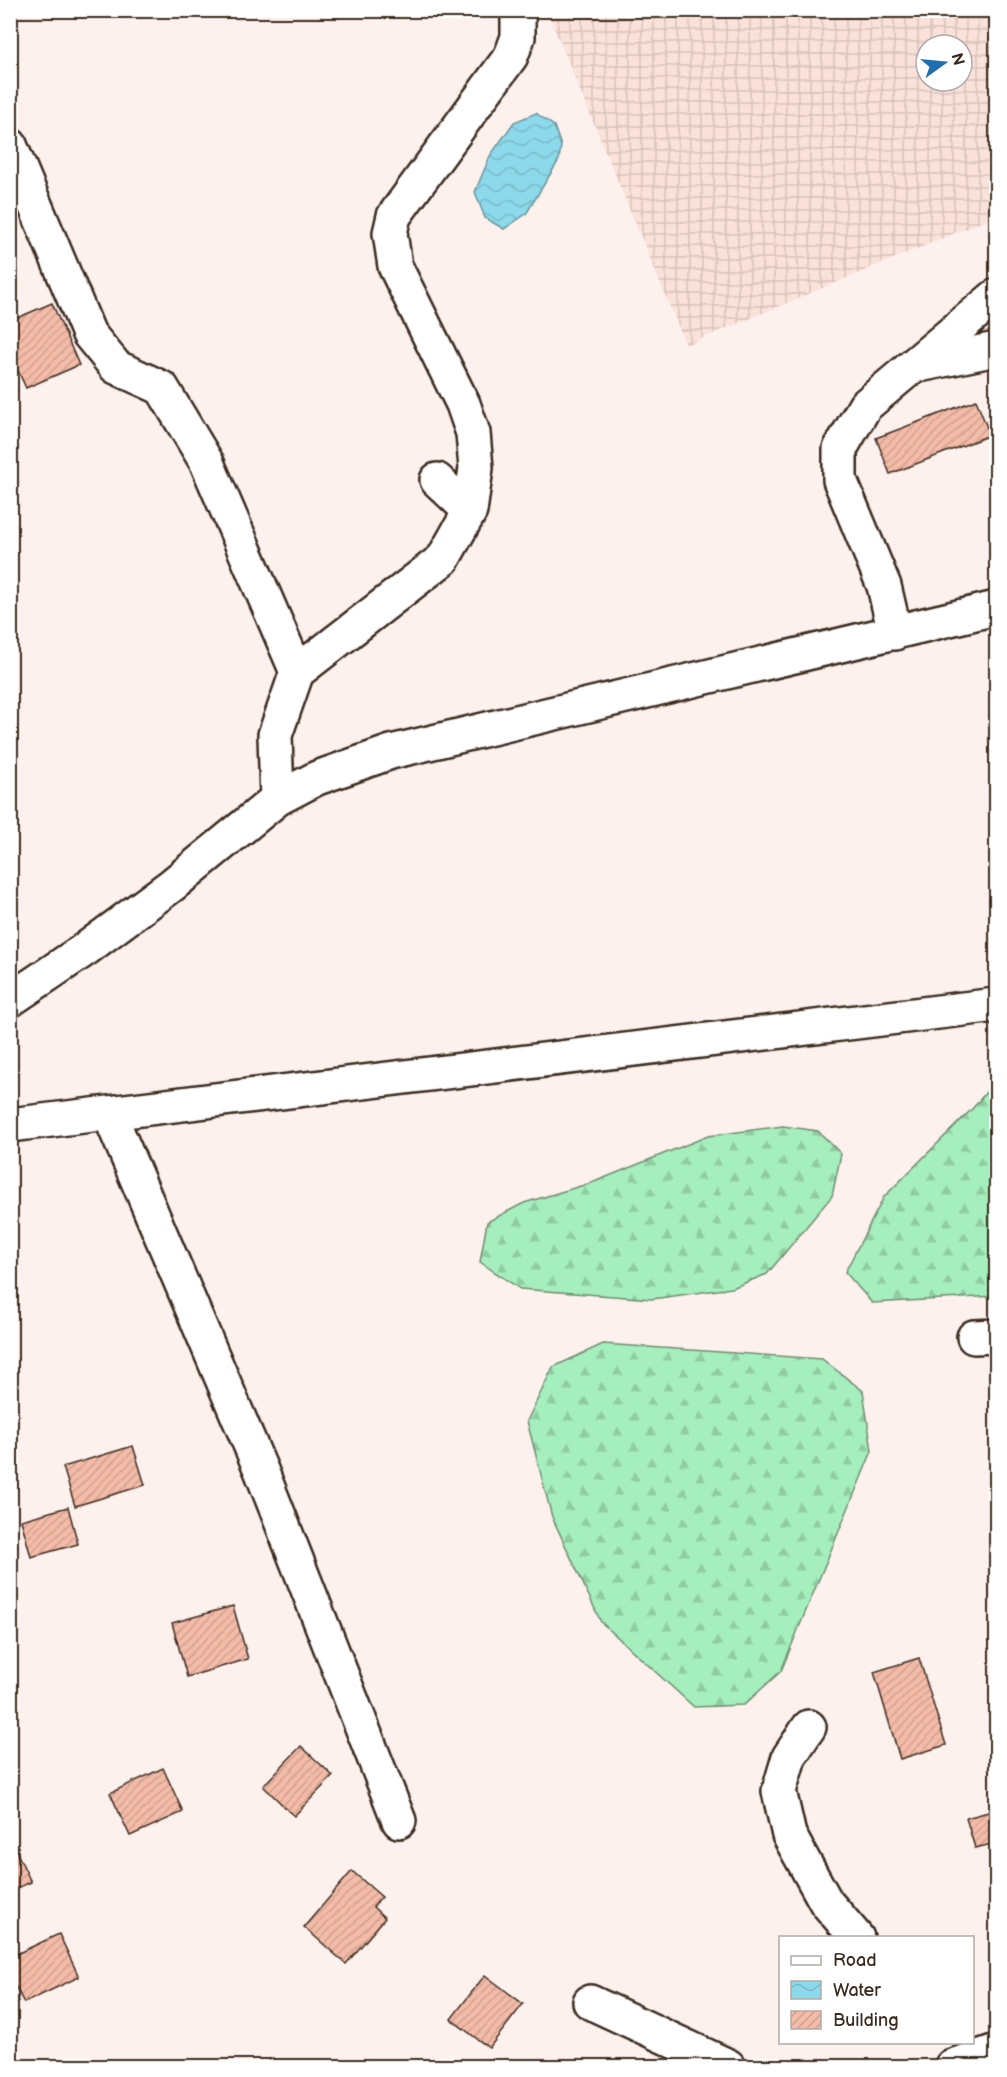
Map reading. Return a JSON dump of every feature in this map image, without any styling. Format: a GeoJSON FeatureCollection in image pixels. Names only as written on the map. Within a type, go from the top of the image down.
{"type":"FeatureCollection","features":[{"type":"Feature","properties":{"kind":"street"},"geometry":{"type":"LineString","coordinates":[[277,799],[275,735],[297,672],[443,559],[470,511],[476,468],[473,433],[463,404],[395,266],[390,233],[394,216],[511,56],[518,37],[518,10]]}},
{"type":"Feature","properties":{"kind":"street"},"geometry":{"type":"LineString","coordinates":[[10,145],[89,334],[116,367],[162,388],[207,463],[297,672]]}},
{"type":"Feature","properties":{"kind":"street"},"geometry":{"type":"LineString","coordinates":[[895,633],[884,586],[840,480],[840,449],[865,406],[916,366],[996,297]]}},
{"type":"Feature","properties":{"kind":"street"},"geometry":{"type":"LineString","coordinates":[[916,366],[996,349]]}},
{"type":"Feature","properties":{"kind":"street"},"geometry":{"type":"LineString","coordinates":[[437,480],[470,511]]}},
{"type":"Feature","properties":{"kind":"street"},"geometry":{"type":"LineString","coordinates":[[10,1000],[87,948],[153,899],[277,799],[317,778],[391,752],[996,608]]}},
{"type":"Feature","properties":{"kind":"street"},"geometry":{"type":"LineString","coordinates":[[10,1125],[996,1005]]}},
{"type":"Feature","properties":{"kind":"street"},"geometry":{"type":"LineString","coordinates":[[109,1113],[261,1470],[399,1821]]}},
{"type":"Feature","properties":{"kind":"street"},"geometry":{"type":"LineString","coordinates":[[809,1727],[789,1757],[780,1791],[789,1835],[825,1902],[855,1936]]}},
{"type":"Feature","properties":{"kind":"street"},"geometry":{"type":"LineString","coordinates":[[590,2002],[728,2067]]}},
{"type":"Feature","properties":{"kind":"street"},"geometry":{"type":"LineString","coordinates":[[974,2036],[996,2050]]}},
{"type":"Feature","properties":{"kind":"street"},"geometry":{"type":"LineString","coordinates":[[952,2067],[996,2050]]}},
{"type":"Feature","properties":{"kind":"shaded area"},"geometry":{"type":"Polygon","coordinates":[[[547,11],[996,11],[996,216],[686,345],[547,11]]]}},
{"type":"Feature","properties":{"kind":"green space"},"geometry":{"type":"Polygon","coordinates":[[[996,1080],[996,1296],[872,1303],[845,1272],[884,1197],[973,1108],[996,1080]]]}},
{"type":"Feature","properties":{"kind":"green space"},"geometry":{"type":"Polygon","coordinates":[[[783,1126],[818,1131],[841,1154],[832,1196],[767,1274],[732,1288],[652,1299],[520,1289],[480,1262],[487,1222],[524,1203],[594,1182],[708,1136],[783,1126]]]}},
{"type":"Feature","properties":{"kind":"green space"},"geometry":{"type":"Polygon","coordinates":[[[603,1344],[822,1359],[863,1391],[872,1451],[781,1671],[744,1705],[694,1707],[601,1622],[552,1517],[527,1421],[553,1367],[603,1344]]]}},
{"type":"Feature","properties":{"kind":"water"},"geometry":{"type":"Polygon","coordinates":[[[536,113],[554,126],[561,146],[559,160],[526,214],[504,229],[485,218],[475,192],[490,156],[514,122],[536,113]]]}},
{"type":"Feature","properties":{"kind":"building"},"geometry":{"type":"Polygon","coordinates":[[[52,303],[79,365],[26,388],[10,353],[10,321],[52,303]]]}},
{"type":"Feature","properties":{"kind":"building"},"geometry":{"type":"Polygon","coordinates":[[[976,400],[990,435],[890,474],[876,438],[976,400]]]}},
{"type":"Feature","properties":{"kind":"building"},"geometry":{"type":"Polygon","coordinates":[[[133,1446],[145,1485],[75,1506],[63,1467],[133,1446]]]}},
{"type":"Feature","properties":{"kind":"building"},"geometry":{"type":"Polygon","coordinates":[[[68,1507],[78,1544],[31,1557],[21,1520],[68,1507]]]}},
{"type":"Feature","properties":{"kind":"building"},"geometry":{"type":"Polygon","coordinates":[[[233,1606],[248,1659],[187,1677],[172,1623],[233,1606]]]}},
{"type":"Feature","properties":{"kind":"building"},"geometry":{"type":"Polygon","coordinates":[[[919,1658],[946,1745],[900,1759],[874,1672],[919,1658]]]}},
{"type":"Feature","properties":{"kind":"building"},"geometry":{"type":"Polygon","coordinates":[[[301,1746],[333,1776],[294,1816],[263,1786],[301,1746]]]}},
{"type":"Feature","properties":{"kind":"building"},"geometry":{"type":"Polygon","coordinates":[[[163,1768],[183,1812],[130,1836],[110,1793],[163,1768]]]}},
{"type":"Feature","properties":{"kind":"building"},"geometry":{"type":"Polygon","coordinates":[[[996,1810],[996,1843],[975,1848],[966,1818],[996,1810]]]}},
{"type":"Feature","properties":{"kind":"building"},"geometry":{"type":"Polygon","coordinates":[[[10,1838],[31,1882],[10,1891],[10,1838]]]}},
{"type":"Feature","properties":{"kind":"building"},"geometry":{"type":"Polygon","coordinates":[[[352,1871],[382,1897],[373,1907],[385,1918],[346,1964],[304,1927],[352,1871]]]}},
{"type":"Feature","properties":{"kind":"building"},"geometry":{"type":"Polygon","coordinates":[[[59,1934],[79,1977],[24,2003],[10,1976],[10,1957],[59,1934]]]}},
{"type":"Feature","properties":{"kind":"building"},"geometry":{"type":"Polygon","coordinates":[[[485,1975],[523,2004],[489,2048],[451,2019],[485,1975]]]}}]}
